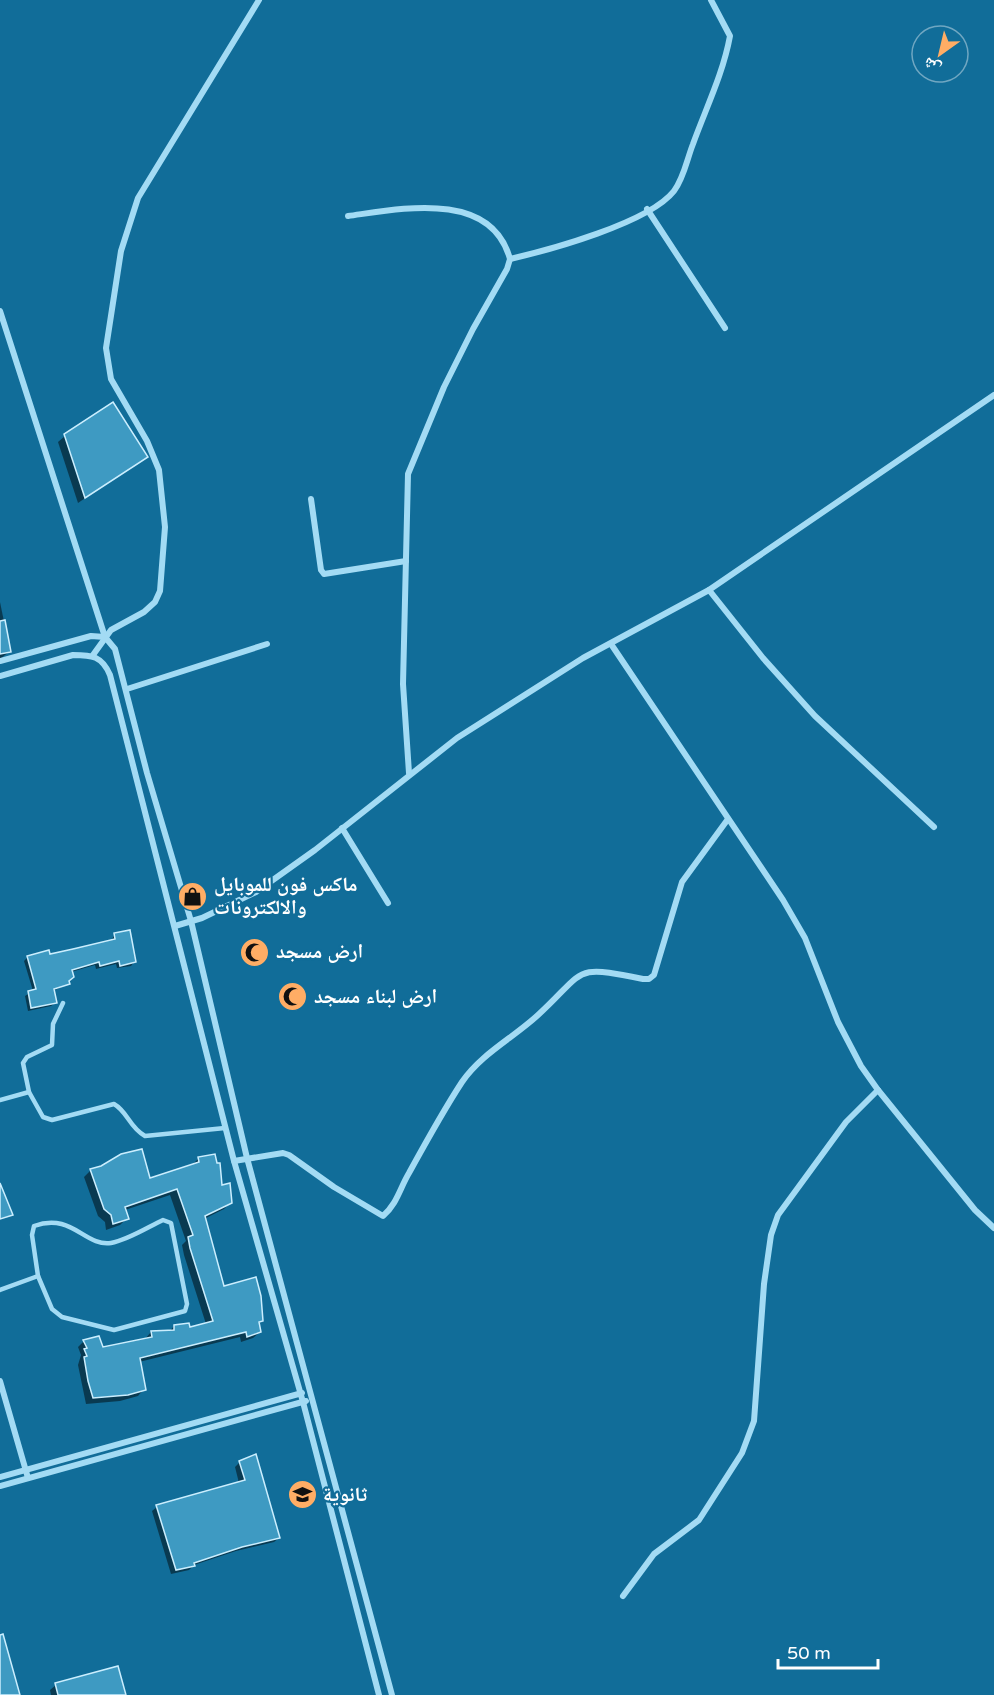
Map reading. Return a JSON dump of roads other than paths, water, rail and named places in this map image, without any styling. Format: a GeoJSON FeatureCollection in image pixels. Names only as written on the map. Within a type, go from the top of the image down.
{"type":"FeatureCollection","features":[{"type":"Feature","properties":{"kind":"street"},"geometry":{"type":"LineString","coordinates":[[93,656],[105,637],[117,625],[144,612],[155,602],[160,591],[165,527],[159,470],[147,441],[111,379],[106,348],[121,251],[138,198],[259,0]]}},
{"type":"Feature","properties":{"kind":"street"},"geometry":{"type":"LineString","coordinates":[[510,259],[548,250],[608,230],[674,191],[724,62],[730,36],[711,0]]}},
{"type":"Feature","properties":{"kind":"street"},"geometry":{"type":"LineString","coordinates":[[348,216],[440,207],[467,213],[488,226],[510,259]]}},
{"type":"Feature","properties":{"kind":"street"},"geometry":{"type":"LineString","coordinates":[[647,209],[725,328]]}},
{"type":"Feature","properties":{"kind":"street"},"geometry":{"type":"LineString","coordinates":[[409,773],[403,684],[408,474],[444,387],[472,329],[507,269],[510,259]]}},
{"type":"Feature","properties":{"kind":"street"},"geometry":{"type":"LineString","coordinates":[[0,311],[105,637],[116,649],[147,773],[191,921],[247,1158],[392,1695]]}},
{"type":"Feature","properties":{"kind":"street"},"geometry":{"type":"LineString","coordinates":[[175,926],[234,905],[256,892],[342,828],[409,773],[532,689],[709,590],[994,395]]}},
{"type":"Feature","properties":{"kind":"street"},"geometry":{"type":"LineString","coordinates":[[311,499],[322,573],[329,574],[406,561]]}},
{"type":"Feature","properties":{"kind":"street"},"geometry":{"type":"LineString","coordinates":[[709,590],[763,658],[815,716],[934,827]]}},
{"type":"Feature","properties":{"kind":"street"},"geometry":{"type":"LineString","coordinates":[[0,662],[91,636],[105,637]]}},
{"type":"Feature","properties":{"kind":"street"},"geometry":{"type":"LineString","coordinates":[[127,688],[267,644]]}},
{"type":"Feature","properties":{"kind":"street"},"geometry":{"type":"LineString","coordinates":[[611,644],[783,900],[805,938],[837,1022],[878,1090],[975,1210],[994,1228]]}},
{"type":"Feature","properties":{"kind":"street"},"geometry":{"type":"LineString","coordinates":[[0,676],[73,656],[93,656],[106,665],[110,675],[225,1128],[303,1402],[379,1695]]}},
{"type":"Feature","properties":{"kind":"street"},"geometry":{"type":"LineString","coordinates":[[234,1161],[283,1153],[289,1155],[334,1187],[383,1216],[394,1205],[407,1176],[464,1079],[486,1057],[539,1014],[571,979],[591,970],[643,979],[649,979],[654,975],[682,882],[728,819]]}},
{"type":"Feature","properties":{"kind":"street"},"geometry":{"type":"LineString","coordinates":[[342,828],[388,903]]}},
{"type":"Feature","properties":{"kind":"street"},"geometry":{"type":"LineString","coordinates":[[624,1596],[654,1554],[699,1520],[742,1453],[754,1421],[764,1284],[771,1235],[778,1215],[846,1122],[878,1090]]}},
{"type":"Feature","properties":{"kind":"street"},"geometry":{"type":"LineString","coordinates":[[0,1382],[28,1478]]}},
{"type":"Feature","properties":{"kind":"street"},"geometry":{"type":"LineString","coordinates":[[0,1477],[309,1391]]}},
{"type":"Feature","properties":{"kind":"street"},"geometry":{"type":"LineString","coordinates":[[0,1486],[312,1400]]}},
{"type":"Feature","properties":{"kind":"lane"},"geometry":{"type":"LineString","coordinates":[[63,1003],[53,1024],[52,1045],[23,1061],[29,1092],[43,1117],[49,1119],[114,1104],[119,1107],[134,1130],[145,1136],[225,1128]]}},
{"type":"Feature","properties":{"kind":"lane"},"geometry":{"type":"LineString","coordinates":[[0,1100],[29,1092]]}},
{"type":"Feature","properties":{"kind":"lane"},"geometry":{"type":"LineString","coordinates":[[164,1220],[171,1223],[187,1304],[185,1311],[179,1314],[114,1330],[62,1317],[52,1309],[38,1276],[32,1235],[34,1226],[46,1222],[61,1223],[100,1242],[110,1243],[164,1220]]}},
{"type":"Feature","properties":{"kind":"lane"},"geometry":{"type":"LineString","coordinates":[[0,1290],[38,1276]]}},
{"type":"Feature","properties":{"kind":"place","name":"ماكس فون للموبايل والالكترونات"},"geometry":{"type":"Point","coordinates":[193,896]}},
{"type":"Feature","properties":{"kind":"place","name":"ارض مسجد"},"geometry":{"type":"Point","coordinates":[255,952]}},
{"type":"Feature","properties":{"kind":"place","name":"ارض لبناء مسجد"},"geometry":{"type":"Point","coordinates":[293,997]}},
{"type":"Feature","properties":{"kind":"place","name":"ثانوية"},"geometry":{"type":"Point","coordinates":[302,1495]}}]}
